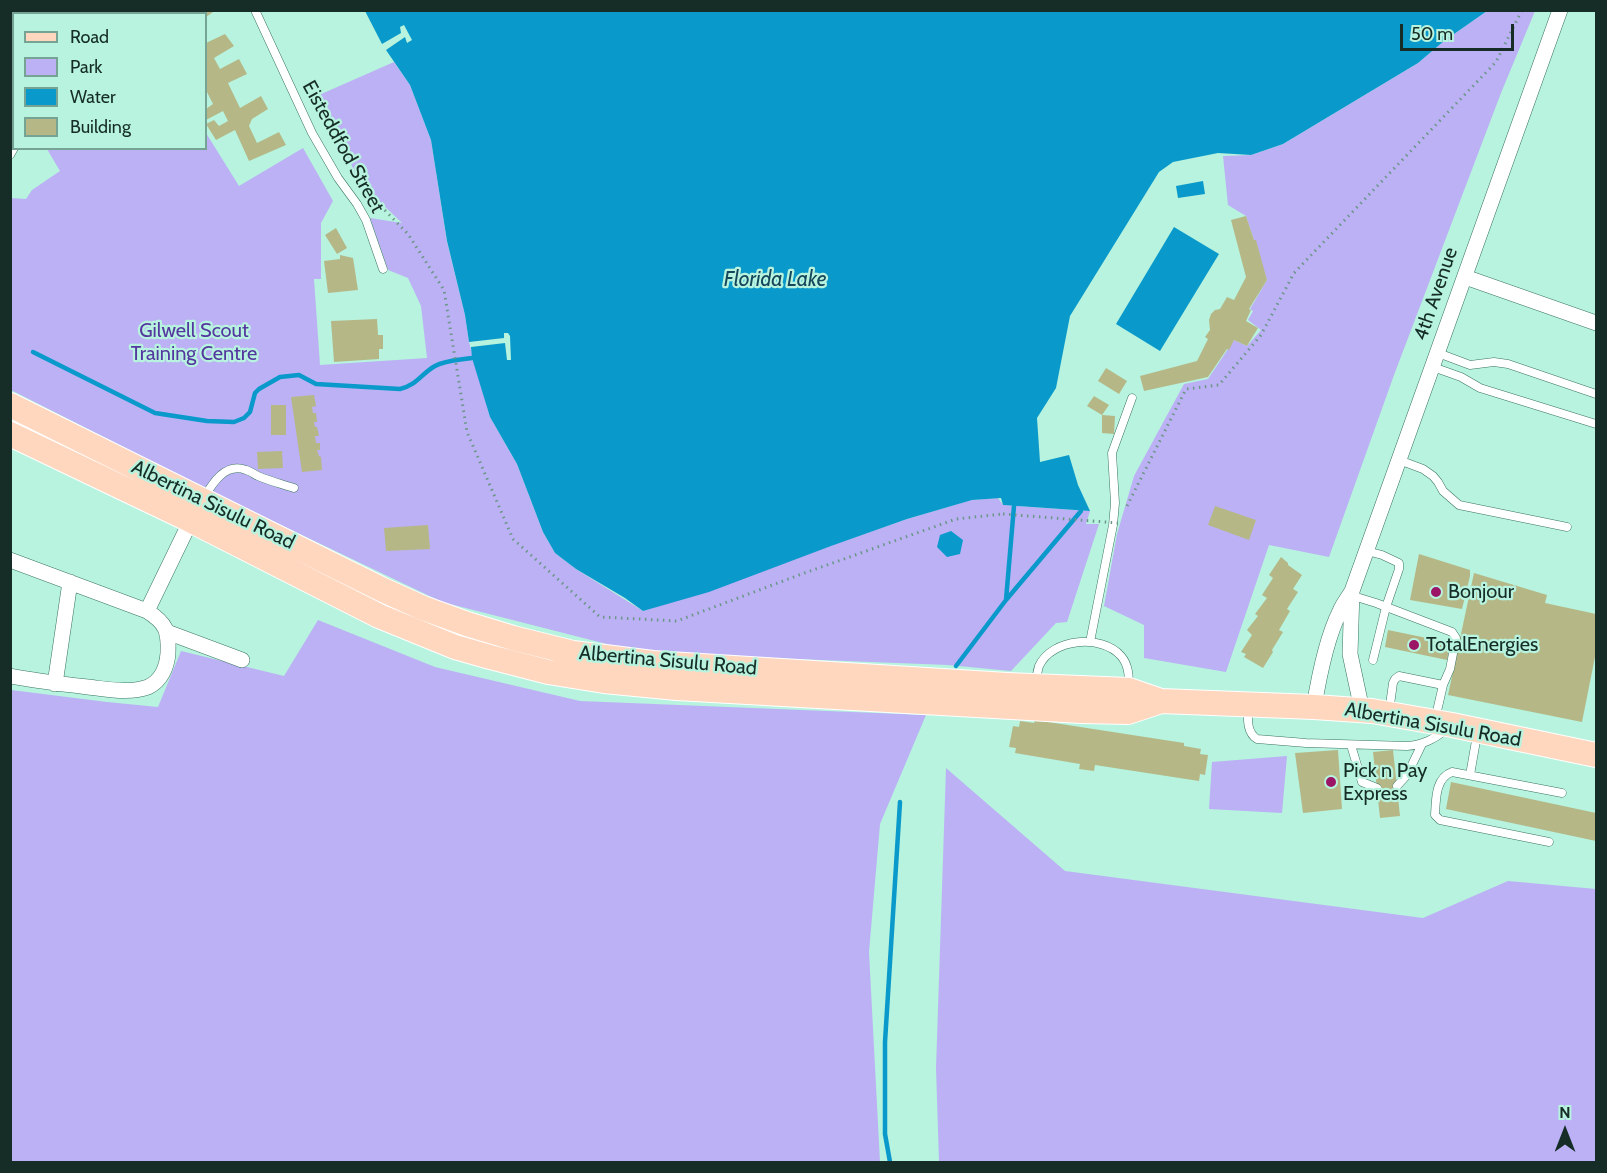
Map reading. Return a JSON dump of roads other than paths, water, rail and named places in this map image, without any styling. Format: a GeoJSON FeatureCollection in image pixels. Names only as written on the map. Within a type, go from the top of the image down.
{"type":"FeatureCollection","features":[{"type":"Feature","properties":{"kind":"main road","name":"Albertina Sisulu Road"},"geometry":{"type":"LineString","coordinates":[[10,405],[381,589],[423,608],[513,638],[573,653],[653,663],[1035,686],[1129,701]]}},
{"type":"Feature","properties":{"kind":"main road","name":"Albertina Sisulu Road"},"geometry":{"type":"LineString","coordinates":[[10,434],[190,520],[380,616],[455,647],[548,672],[604,681],[677,688],[1047,709],[1129,701],[1161,701],[1362,710],[1443,723],[1596,755]]}},
{"type":"Feature","properties":{"kind":"street","name":"4th Avenue"},"geometry":{"type":"LineString","coordinates":[[1314,707],[1318,683],[1340,610],[1351,594],[1367,551],[1560,10]]}},
{"type":"Feature","properties":{"kind":"street"},"geometry":{"type":"LineString","coordinates":[[1465,277],[1596,323]]}},
{"type":"Feature","properties":{"kind":"street"},"geometry":{"type":"LineString","coordinates":[[147,611],[190,520],[202,500]]}},
{"type":"Feature","properties":{"kind":"street"},"geometry":{"type":"LineString","coordinates":[[10,560],[147,611],[158,618],[164,626],[168,640],[168,660],[165,669],[156,682],[148,687],[114,690],[55,684],[10,676]]}},
{"type":"Feature","properties":{"kind":"street"},"geometry":{"type":"LineString","coordinates":[[55,684],[70,582]]}},
{"type":"Feature","properties":{"kind":"street","name":"4th Avenue"},"geometry":{"type":"LineString","coordinates":[[1351,594],[1350,654],[1362,710]]}},
{"type":"Feature","properties":{"kind":"street"},"geometry":{"type":"LineString","coordinates":[[167,632],[242,660]]}},
{"type":"Feature","properties":{"kind":"lane","name":"Eisteddfod Street"},"geometry":{"type":"LineString","coordinates":[[255,10],[312,133],[366,220],[383,269]]}},
{"type":"Feature","properties":{"kind":"lane"},"geometry":{"type":"LineString","coordinates":[[1435,360],[1470,366],[1508,364],[1596,394]]}},
{"type":"Feature","properties":{"kind":"lane"},"geometry":{"type":"LineString","coordinates":[[1435,360],[1480,388],[1596,424]]}},
{"type":"Feature","properties":{"kind":"lane"},"geometry":{"type":"LineString","coordinates":[[1090,642],[1113,525],[1115,502],[1112,453],[1132,398]]}},
{"type":"Feature","properties":{"kind":"lane"},"geometry":{"type":"LineString","coordinates":[[1399,460],[1423,469],[1433,476],[1443,491],[1459,505],[1567,527]]}},
{"type":"Feature","properties":{"kind":"lane"},"geometry":{"type":"LineString","coordinates":[[202,500],[215,480],[235,468],[248,470],[294,488]]}},
{"type":"Feature","properties":{"kind":"lane"},"geometry":{"type":"LineString","coordinates":[[1367,551],[1399,562],[1373,660]]}},
{"type":"Feature","properties":{"kind":"lane"},"geometry":{"type":"LineString","coordinates":[[1248,705],[1250,733],[1257,739],[1407,746],[1422,744],[1436,738],[1443,723],[1443,685],[1450,669],[1456,638],[1452,632],[1351,594]]}},
{"type":"Feature","properties":{"kind":"lane"},"geometry":{"type":"LineString","coordinates":[[1035,686],[1039,665],[1048,654],[1065,644],[1090,642],[1114,650],[1123,658],[1128,671],[1129,701]]}},
{"type":"Feature","properties":{"kind":"lane"},"geometry":{"type":"LineString","coordinates":[[1388,713],[1395,679],[1399,676],[1443,685]]}},
{"type":"Feature","properties":{"kind":"lane"},"geometry":{"type":"LineString","coordinates":[[1470,775],[1478,730]]}},
{"type":"Feature","properties":{"kind":"lane"},"geometry":{"type":"LineString","coordinates":[[1397,786],[1407,775],[1422,744]]}},
{"type":"Feature","properties":{"kind":"lane"},"geometry":{"type":"LineString","coordinates":[[1351,745],[1362,782],[1377,788]]}},
{"type":"Feature","properties":{"kind":"lane"},"geometry":{"type":"LineString","coordinates":[[1549,842],[1440,820],[1435,815],[1437,795],[1443,778],[1452,772],[1562,793]]}},
{"type":"Feature","properties":{"kind":"water","name":"Florida Lake"},"geometry":{"type":"Polygon","coordinates":[[[365,11],[1487,11],[1444,41],[1418,63],[1283,144],[1251,155],[1218,153],[1173,162],[1159,172],[1070,316],[1056,388],[1037,418],[1040,462],[1069,455],[1078,485],[1090,511],[1003,505],[1001,498],[972,500],[907,519],[709,592],[643,611],[576,569],[555,553],[543,532],[517,464],[490,417],[472,358],[471,347],[505,343],[507,360],[511,360],[510,336],[504,333],[504,338],[469,342],[465,315],[447,241],[431,140],[410,85],[386,50],[405,37],[407,43],[412,40],[404,25],[400,27],[401,33],[382,44],[365,11]]]}},
{"type":"Feature","properties":{"kind":"water"},"geometry":{"type":"Polygon","coordinates":[[[1203,181],[1205,194],[1178,198],[1176,186],[1203,181]]]}},
{"type":"Feature","properties":{"kind":"water"},"geometry":{"type":"Polygon","coordinates":[[[1174,227],[1219,254],[1160,351],[1116,324],[1174,227]]]}},
{"type":"Feature","properties":{"kind":"water"},"geometry":{"type":"Polygon","coordinates":[[[951,531],[963,540],[960,554],[947,557],[937,547],[940,535],[951,531]]]}},
{"type":"Feature","properties":{"kind":"waterway"},"geometry":{"type":"LineString","coordinates":[[33,352],[155,413],[207,421],[234,422],[244,418],[250,412],[255,393],[259,389],[280,377],[299,375],[316,384],[400,389],[411,385],[439,364],[472,358]]}},
{"type":"Feature","properties":{"kind":"waterway"},"geometry":{"type":"LineString","coordinates":[[956,666],[1006,600],[1014,506]]}},
{"type":"Feature","properties":{"kind":"waterway"},"geometry":{"type":"LineString","coordinates":[[1006,600],[1081,511]]}},
{"type":"Feature","properties":{"kind":"waterway"},"geometry":{"type":"LineString","coordinates":[[890,1162],[885,1134],[885,1042],[900,802]]}},
{"type":"Feature","properties":{"kind":"place","name":"Bonjour"},"geometry":{"type":"Point","coordinates":[1436,592]}},
{"type":"Feature","properties":{"kind":"place","name":"TotalEnergies"},"geometry":{"type":"Point","coordinates":[1414,645]}},
{"type":"Feature","properties":{"kind":"place","name":"Pick n Pay Express"},"geometry":{"type":"Point","coordinates":[1331,782]}},
{"type":"Feature","properties":{"kind":"park label","name":"Gilwell Scout Training Centre"},"geometry":{"type":"Point","coordinates":[194,342]}}]}
